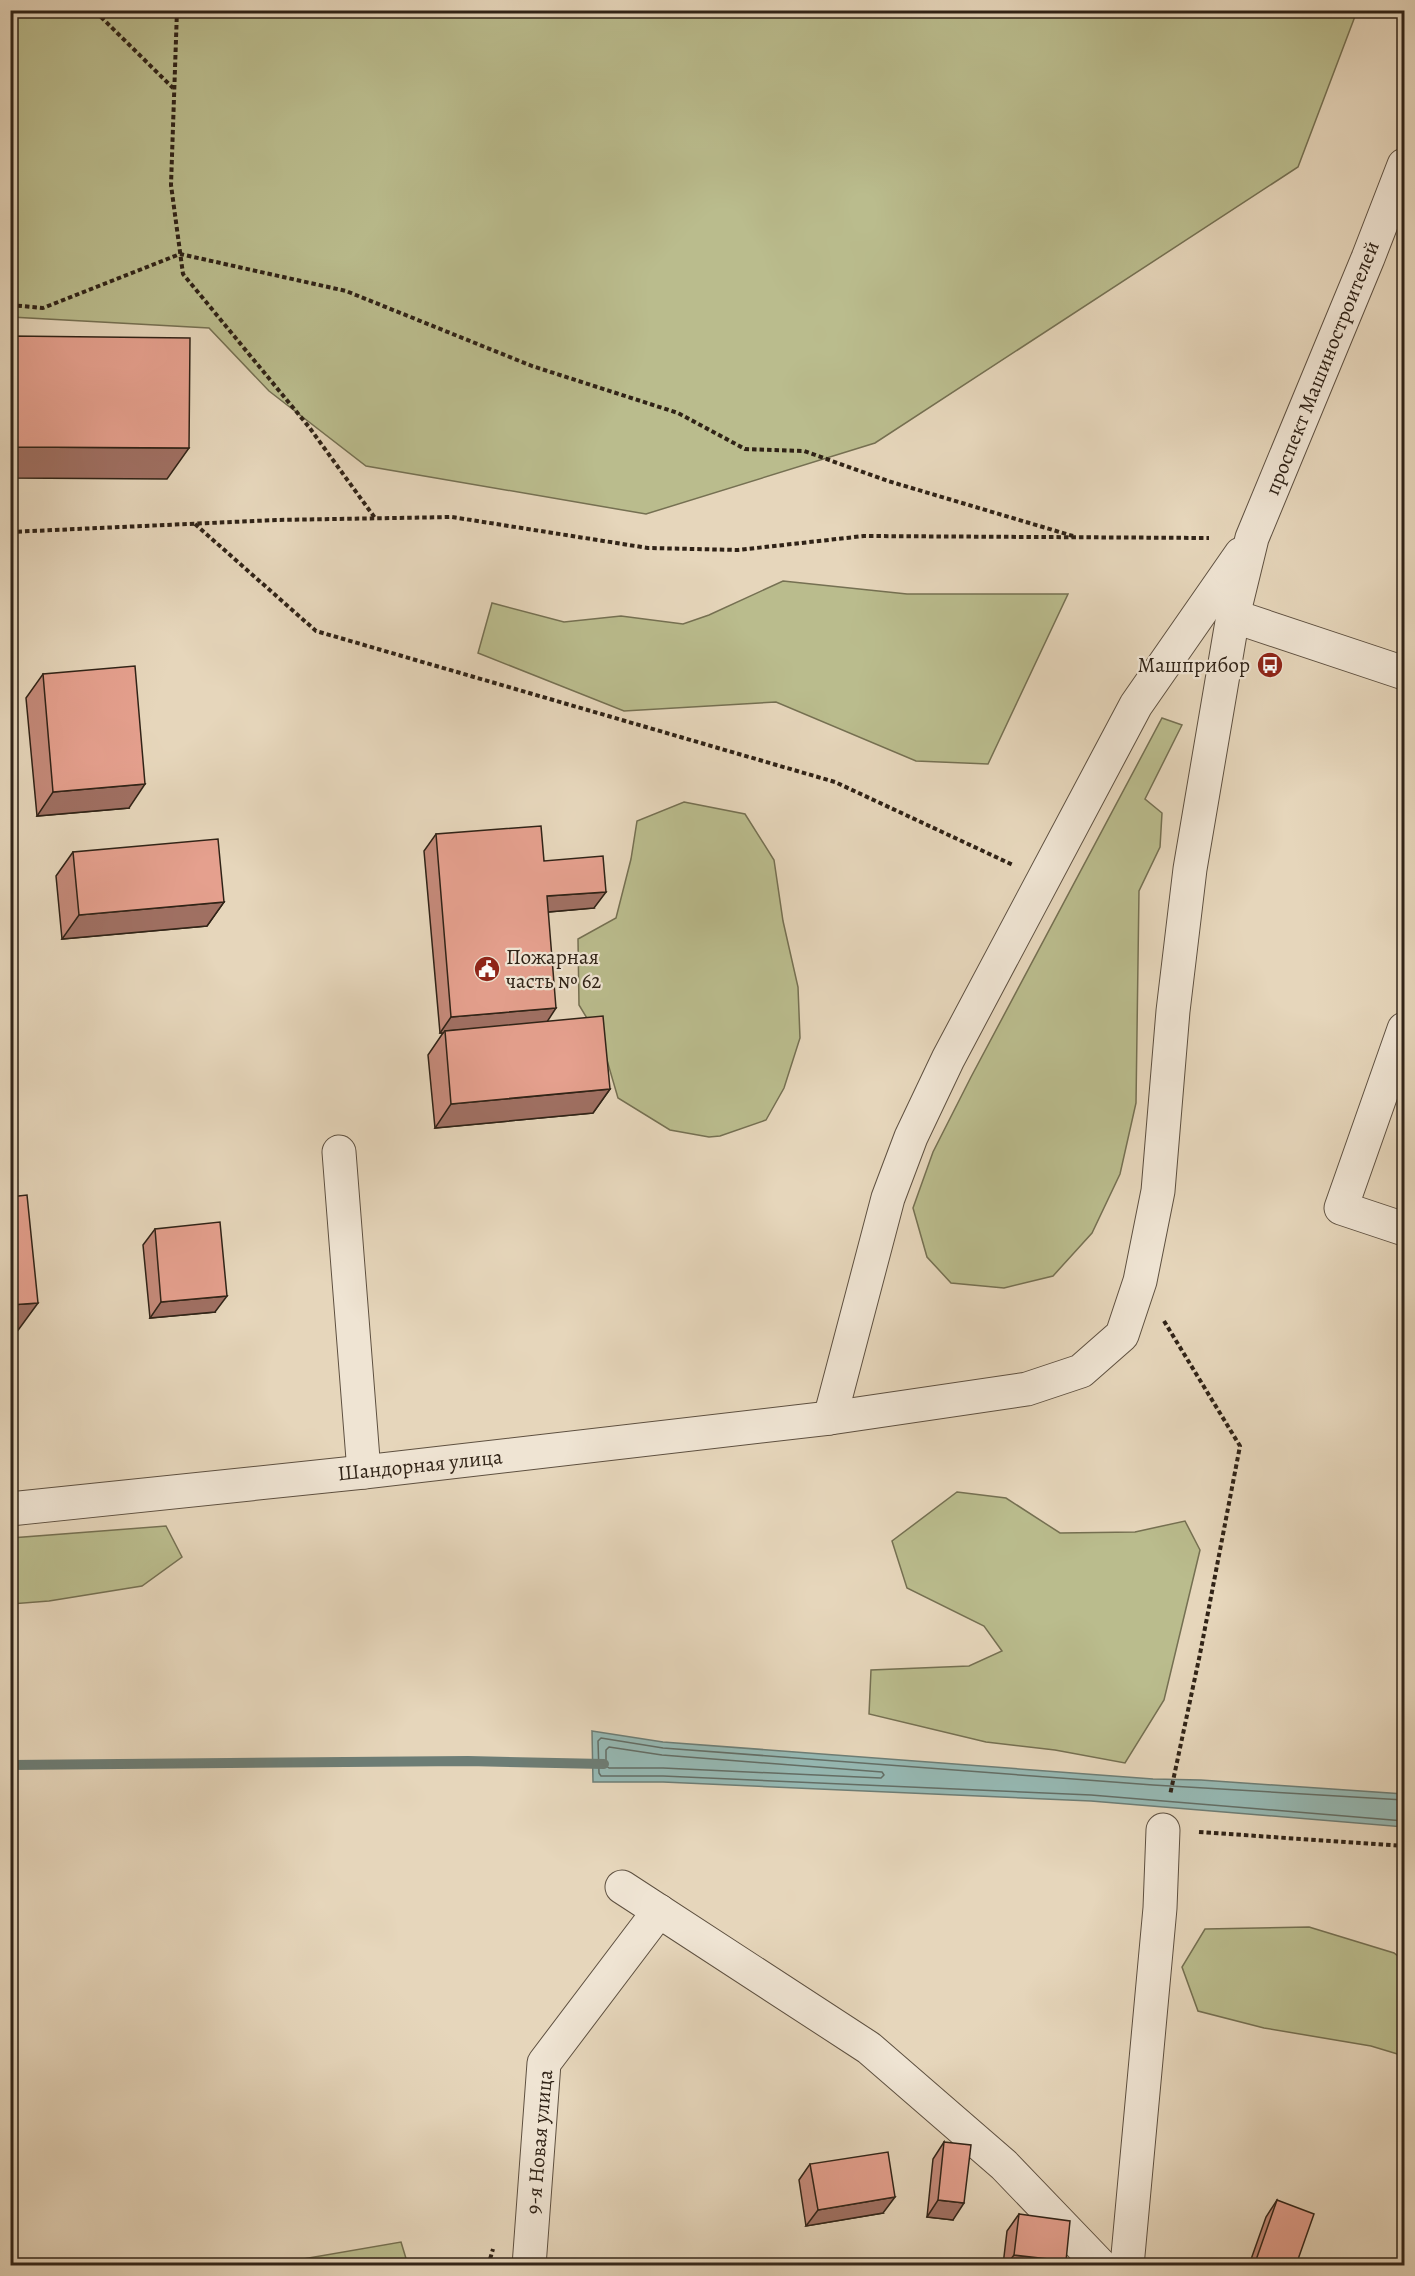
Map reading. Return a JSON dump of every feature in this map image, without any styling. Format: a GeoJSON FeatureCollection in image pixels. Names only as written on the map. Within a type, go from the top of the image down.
{"type":"FeatureCollection","features":[{"type":"Feature","properties":{"kind":"street","name":"проспект Машиностроителей"},"geometry":{"type":"LineString","coordinates":[[1252,538],[1404,165]]}},
{"type":"Feature","properties":{"kind":"street","name":"Шандорная улица"},"geometry":{"type":"LineString","coordinates":[[10,1509],[364,1472],[830,1418],[1027,1389],[1081,1371],[1122,1335],[1140,1281],[1158,1191],[1173,1011],[1190,869],[1233,616],[1252,538]]}},
{"type":"Feature","properties":{"kind":"street"},"geometry":{"type":"LineString","coordinates":[[830,1418],[888,1198],[911,1137],[948,1059],[1136,705],[1252,538]]}},
{"type":"Feature","properties":{"kind":"street"},"geometry":{"type":"LineString","coordinates":[[1233,616],[1404,672]]}},
{"type":"Feature","properties":{"kind":"street"},"geometry":{"type":"LineString","coordinates":[[1404,1029],[1341,1208],[1404,1229]]}},
{"type":"Feature","properties":{"kind":"street"},"geometry":{"type":"LineString","coordinates":[[339,1152],[364,1472]]}},
{"type":"Feature","properties":{"kind":"street"},"geometry":{"type":"LineString","coordinates":[[1127,2265],[1160,1908],[1163,1830]]}},
{"type":"Feature","properties":{"kind":"street"},"geometry":{"type":"LineString","coordinates":[[622,1887],[869,2048],[1004,2165],[1101,2265]]}},
{"type":"Feature","properties":{"kind":"street","name":"9-я Новая улица"},"geometry":{"type":"LineString","coordinates":[[529,2265],[544,2063],[659,1911]]}},
{"type":"Feature","properties":{"kind":"path"},"geometry":{"type":"LineString","coordinates":[[98,10],[101,17],[174,89]]}},
{"type":"Feature","properties":{"kind":"path"},"geometry":{"type":"LineString","coordinates":[[177,10],[171,184],[183,274],[309,427],[376,519]]}},
{"type":"Feature","properties":{"kind":"path"},"geometry":{"type":"LineString","coordinates":[[10,306],[44,308],[180,254],[346,291],[532,366],[678,414],[745,449],[804,451],[888,481],[1077,537]]}},
{"type":"Feature","properties":{"kind":"path"},"geometry":{"type":"LineString","coordinates":[[10,532],[276,520],[452,517],[648,548],[738,550],[864,536],[1252,538]]}},
{"type":"Feature","properties":{"kind":"path"},"geometry":{"type":"LineString","coordinates":[[195,524],[316,631],[835,782],[1043,879]]}},
{"type":"Feature","properties":{"kind":"path"},"geometry":{"type":"LineString","coordinates":[[1140,1281],[1239,1446],[1200,1654],[1163,1830],[1404,1846]]}},
{"type":"Feature","properties":{"kind":"green space"},"geometry":{"type":"Polygon","coordinates":[[[10,11],[1357,11],[1298,167],[875,443],[646,514],[366,466],[269,391],[209,328],[11,317],[10,11]]]}},
{"type":"Feature","properties":{"kind":"green space"},"geometry":{"type":"Polygon","coordinates":[[[783,581],[907,594],[1068,594],[988,764],[916,761],[776,702],[624,711],[478,653],[492,603],[564,622],[621,616],[683,624],[709,615],[783,581]]]}},
{"type":"Feature","properties":{"kind":"green space"},"geometry":{"type":"Polygon","coordinates":[[[1162,718],[1182,725],[1145,799],[1162,813],[1160,847],[1139,891],[1136,1103],[1120,1174],[1092,1233],[1053,1276],[1004,1288],[951,1283],[927,1257],[913,1208],[933,1152],[1162,718]]]}},
{"type":"Feature","properties":{"kind":"green space"},"geometry":{"type":"Polygon","coordinates":[[[684,802],[745,814],[774,860],[783,921],[798,987],[800,1038],[784,1088],[766,1120],[720,1136],[709,1137],[670,1130],[618,1098],[602,1043],[579,1005],[578,939],[616,918],[631,859],[637,821],[684,802]]]}},
{"type":"Feature","properties":{"kind":"green space"},"geometry":{"type":"Polygon","coordinates":[[[957,1492],[1006,1498],[1060,1533],[1135,1532],[1185,1521],[1200,1550],[1164,1700],[1125,1763],[1055,1750],[986,1742],[869,1714],[871,1670],[969,1666],[1002,1651],[984,1626],[907,1588],[892,1541],[957,1492]]]}},
{"type":"Feature","properties":{"kind":"green space"},"geometry":{"type":"Polygon","coordinates":[[[166,1526],[182,1557],[142,1586],[49,1601],[11,1604],[11,1538],[166,1526]]]}},
{"type":"Feature","properties":{"kind":"green space"},"geometry":{"type":"Polygon","coordinates":[[[1309,1927],[1394,1953],[1404,1961],[1404,2056],[1371,2046],[1264,2028],[1198,2011],[1182,1967],[1205,1929],[1309,1927]]]}},
{"type":"Feature","properties":{"kind":"green space"},"geometry":{"type":"Polygon","coordinates":[[[401,2242],[408,2265],[268,2265],[401,2242]]]}},
{"type":"Feature","properties":{"kind":"water"},"geometry":{"type":"Polygon","coordinates":[[[592,1731],[663,1742],[1153,1779],[1201,1780],[1404,1794],[1404,1827],[1091,1801],[663,1782],[593,1782],[592,1731]]]}},
{"type":"Feature","properties":{"kind":"building"},"geometry":{"type":"Polygon","coordinates":[[[10,336],[190,338],[189,448],[10,447],[10,336]]]}},
{"type":"Feature","properties":{"kind":"building"},"geometry":{"type":"Polygon","coordinates":[[[135,666],[145,784],[53,792],[43,674],[135,666]]]}},
{"type":"Feature","properties":{"kind":"building","name":"Пожарная часть № 62"},"geometry":{"type":"Polygon","coordinates":[[[541,826],[544,861],[603,856],[606,892],[547,896],[556,1008],[451,1017],[436,834],[541,826]]]}},
{"type":"Feature","properties":{"kind":"building"},"geometry":{"type":"Polygon","coordinates":[[[218,839],[224,902],[79,915],[73,852],[218,839]]]}},
{"type":"Feature","properties":{"kind":"building"},"geometry":{"type":"Polygon","coordinates":[[[603,1016],[610,1089],[451,1104],[445,1031],[603,1016]]]}},
{"type":"Feature","properties":{"kind":"building"},"geometry":{"type":"Polygon","coordinates":[[[27,1195],[38,1303],[10,1305],[10,1197],[27,1195]]]}},
{"type":"Feature","properties":{"kind":"building"},"geometry":{"type":"Polygon","coordinates":[[[220,1222],[227,1296],[161,1302],[155,1229],[220,1222]]]}},
{"type":"Feature","properties":{"kind":"building"},"geometry":{"type":"Polygon","coordinates":[[[944,2142],[971,2145],[964,2203],[938,2200],[944,2142]]]}},
{"type":"Feature","properties":{"kind":"building"},"geometry":{"type":"Polygon","coordinates":[[[888,2152],[895,2197],[818,2210],[810,2164],[888,2152]]]}},
{"type":"Feature","properties":{"kind":"building"},"geometry":{"type":"Polygon","coordinates":[[[1277,2200],[1314,2214],[1296,2265],[1271,2265],[1256,2260],[1277,2200]]]}},
{"type":"Feature","properties":{"kind":"building"},"geometry":{"type":"Polygon","coordinates":[[[1019,2214],[1070,2221],[1066,2261],[1014,2255],[1019,2214]]]}},
{"type":"Feature","properties":{"kind":"waterway"},"geometry":{"type":"LineString","coordinates":[[10,1765],[468,1761],[604,1764]]}},
{"type":"Feature","properties":{"kind":"place","name":"Машприбор"},"geometry":{"type":"Point","coordinates":[1270,665]}},
{"type":"Feature","properties":{"kind":"place","name":"Пожарная часть № 62"},"geometry":{"type":"Point","coordinates":[487,969]}}]}
